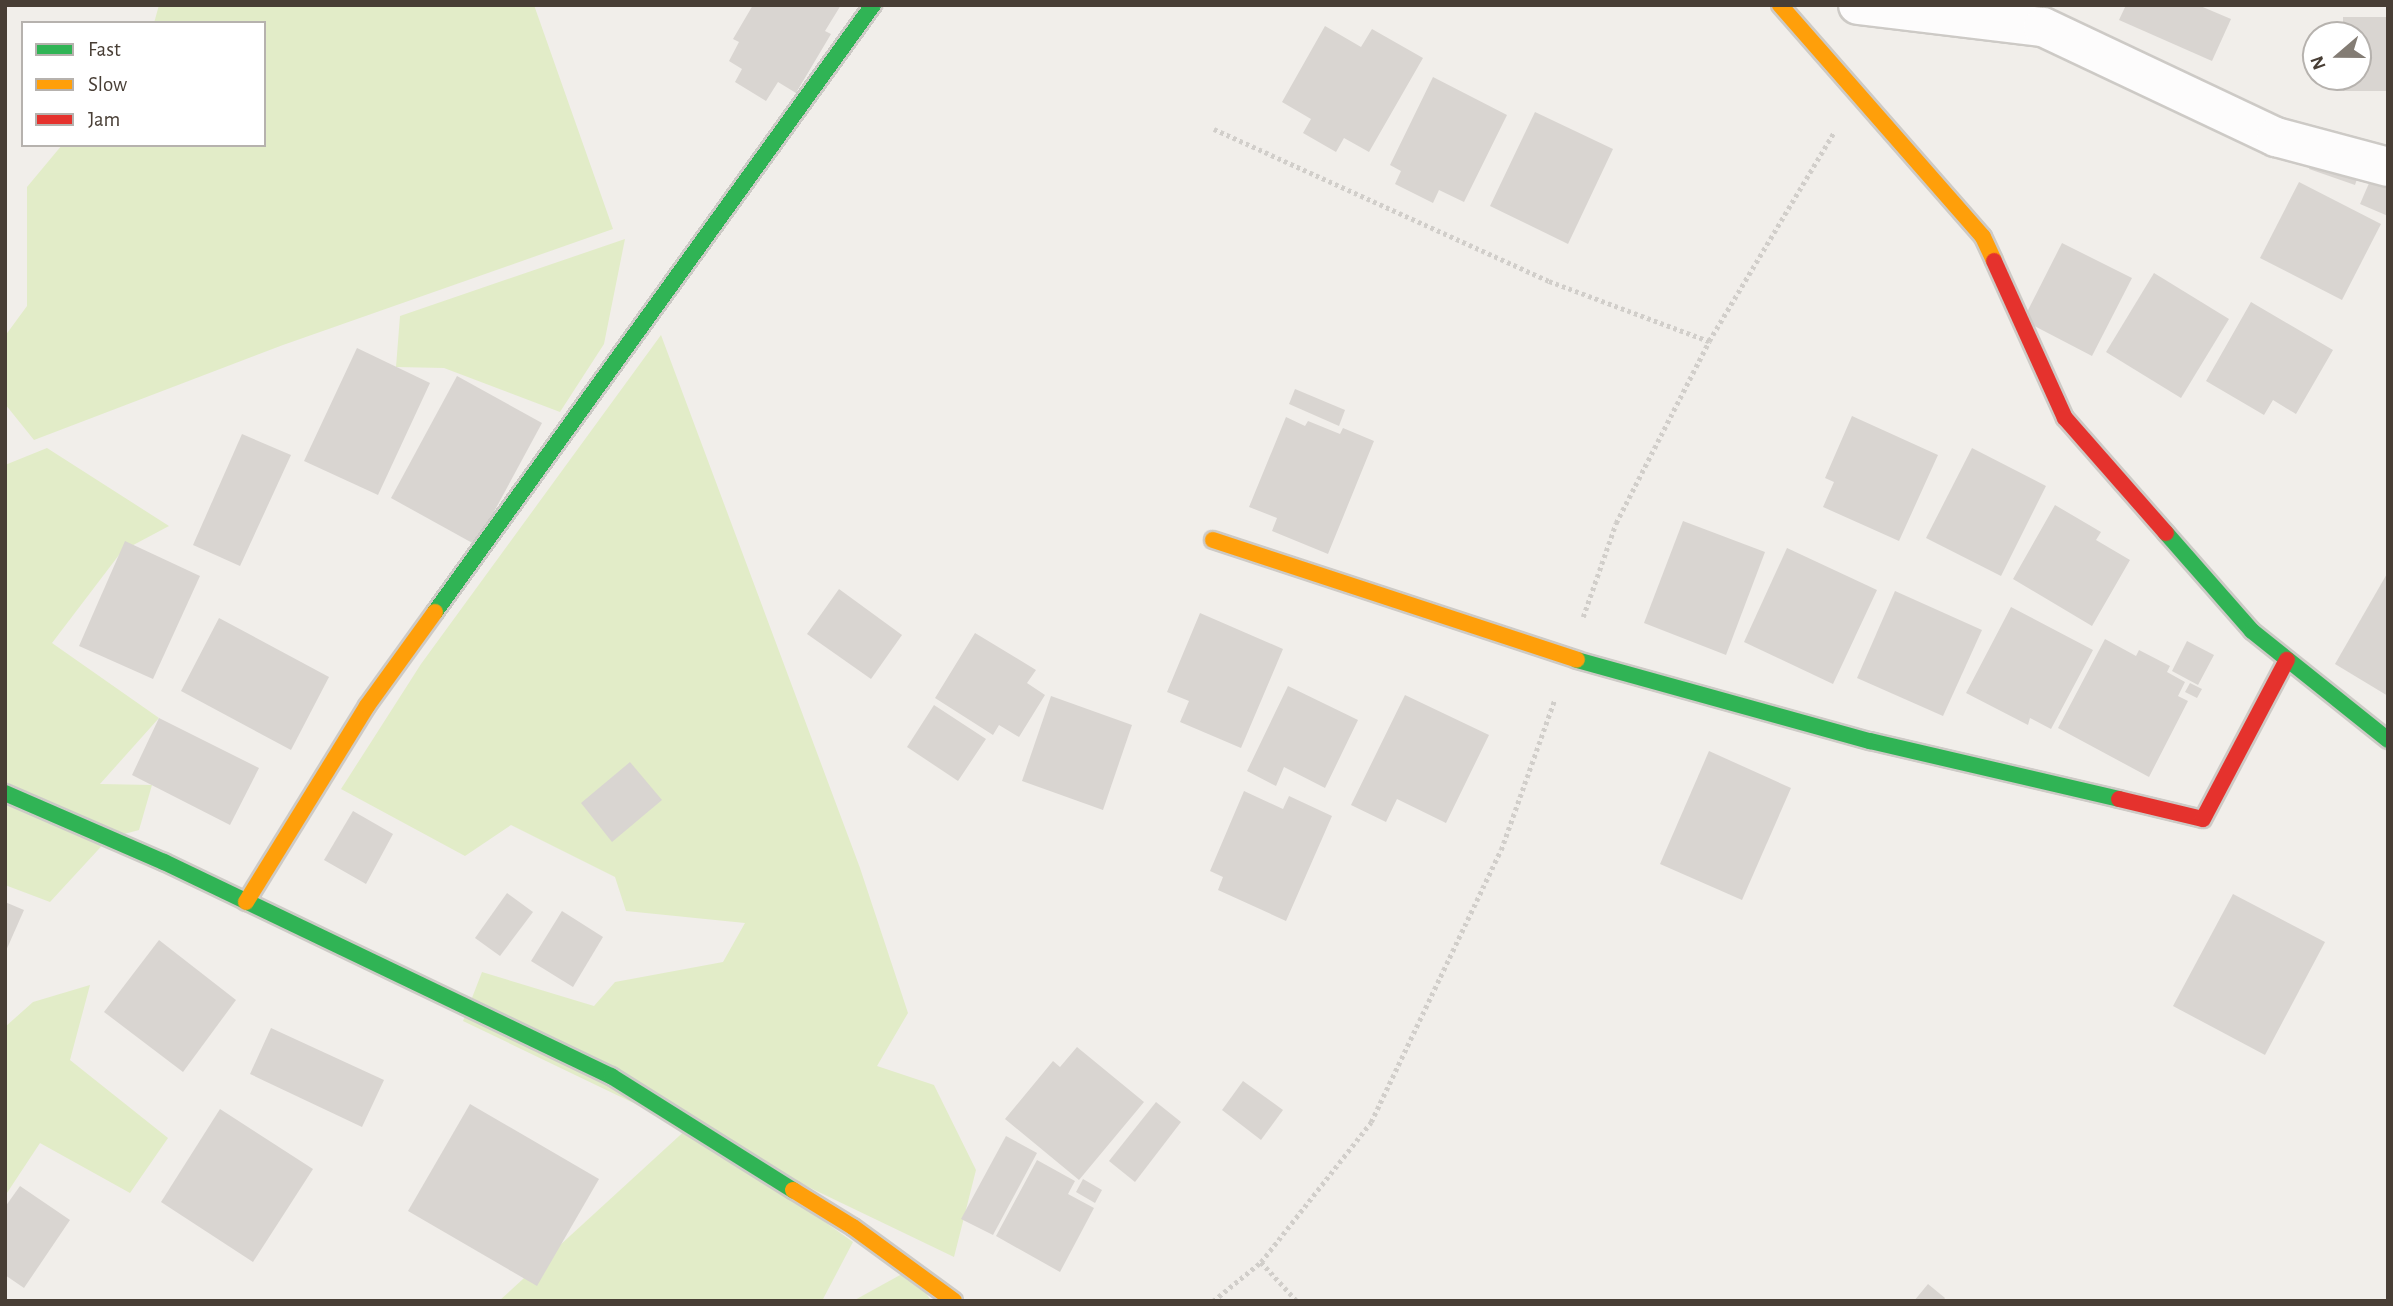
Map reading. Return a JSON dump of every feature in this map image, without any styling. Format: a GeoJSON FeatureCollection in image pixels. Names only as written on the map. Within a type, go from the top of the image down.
{"type":"FeatureCollection","features":[{"type":"Feature","properties":{"kind":"street"},"geometry":{"type":"LineString","coordinates":[[246,902],[367,706],[873,5]]}},
{"type":"Feature","properties":{"kind":"street"},"geometry":{"type":"LineString","coordinates":[[1780,5],[1983,237],[2065,418],[2252,631],[2388,740]]}},
{"type":"Feature","properties":{"kind":"street"},"geometry":{"type":"LineString","coordinates":[[1858,5],[2043,27],[2276,136],[2388,167]]}},
{"type":"Feature","properties":{"kind":"street"},"geometry":{"type":"LineString","coordinates":[[1213,540],[1569,658],[1870,741],[2203,819],[2287,660]]}},
{"type":"Feature","properties":{"kind":"street"},"geometry":{"type":"LineString","coordinates":[[5,793],[164,862],[611,1076],[853,1227],[954,1301]]}},
{"type":"Feature","properties":{"kind":"path"},"geometry":{"type":"LineString","coordinates":[[1213,1301],[1261,1262],[1371,1122],[1501,850],[1616,523],[1726,306],[1857,94]]}},
{"type":"Feature","properties":{"kind":"path"},"geometry":{"type":"LineString","coordinates":[[1213,129],[1549,281],[1709,341]]}},
{"type":"Feature","properties":{"kind":"path"},"geometry":{"type":"LineString","coordinates":[[1261,1262],[1297,1301]]}},
{"type":"Feature","properties":{"kind":"green space"},"geometry":{"type":"Polygon","coordinates":[[[159,5],[534,5],[613,229],[283,345],[34,440],[5,404],[5,336],[27,306],[27,187],[60,147],[266,147],[266,21],[155,21],[159,5]]]}},
{"type":"Feature","properties":{"kind":"green space"},"geometry":{"type":"Polygon","coordinates":[[[625,239],[604,344],[560,412],[444,368],[396,367],[400,316],[625,239]]]}},
{"type":"Feature","properties":{"kind":"green space"},"geometry":{"type":"Polygon","coordinates":[[[661,335],[860,868],[908,1013],[877,1066],[934,1085],[976,1170],[954,1257],[463,1021],[482,972],[594,1006],[615,982],[723,962],[745,923],[626,911],[615,877],[511,825],[465,856],[341,789],[421,664],[661,335]]]}},
{"type":"Feature","properties":{"kind":"green space"},"geometry":{"type":"Polygon","coordinates":[[[47,448],[169,526],[122,551],[52,643],[159,718],[100,784],[152,785],[139,830],[109,838],[50,902],[5,885],[5,465],[47,448]]]}},
{"type":"Feature","properties":{"kind":"green space"},"geometry":{"type":"Polygon","coordinates":[[[90,985],[70,1060],[168,1138],[130,1193],[40,1143],[5,1196],[5,1027],[33,1002],[90,985]]]}},
{"type":"Feature","properties":{"kind":"green space"},"geometry":{"type":"Polygon","coordinates":[[[690,1126],[853,1242],[822,1301],[499,1301],[690,1126]]]}},
{"type":"Feature","properties":{"kind":"green space"},"geometry":{"type":"Polygon","coordinates":[[[911,1269],[931,1301],[853,1301],[911,1269]]]}},
{"type":"Feature","properties":{"kind":"building"},"geometry":{"type":"Polygon","coordinates":[[[753,5],[841,5],[825,31],[831,34],[796,93],[778,82],[766,101],[735,82],[742,69],[729,61],[739,42],[733,39],[753,5]]]}},
{"type":"Feature","properties":{"kind":"building"},"geometry":{"type":"Polygon","coordinates":[[[2126,5],[2198,5],[2231,19],[2212,61],[2119,20],[2126,5]]]}},
{"type":"Feature","properties":{"kind":"building"},"geometry":{"type":"Polygon","coordinates":[[[2343,17],[2388,17],[2388,91],[2372,91],[2372,21],[2343,21],[2343,17]]]}},
{"type":"Feature","properties":{"kind":"building"},"geometry":{"type":"Polygon","coordinates":[[[1325,26],[1361,47],[1372,29],[1423,58],[1369,152],[1344,138],[1336,152],[1303,133],[1311,119],[1282,102],[1325,26]]]}},
{"type":"Feature","properties":{"kind":"building"},"geometry":{"type":"Polygon","coordinates":[[[1433,77],[1507,115],[1464,202],[1439,190],[1433,203],[1395,184],[1401,171],[1390,165],[1433,77]]]}},
{"type":"Feature","properties":{"kind":"building"},"geometry":{"type":"Polygon","coordinates":[[[1535,112],[1613,149],[1568,244],[1490,206],[1535,112]]]}},
{"type":"Feature","properties":{"kind":"building"},"geometry":{"type":"Polygon","coordinates":[[[2316,148],[2362,164],[2355,185],[2309,169],[2316,148]]]}},
{"type":"Feature","properties":{"kind":"building"},"geometry":{"type":"Polygon","coordinates":[[[2373,174],[2388,181],[2388,216],[2360,204],[2373,174]]]}},
{"type":"Feature","properties":{"kind":"building"},"geometry":{"type":"Polygon","coordinates":[[[2299,182],[2381,224],[2342,300],[2260,258],[2299,182]]]}},
{"type":"Feature","properties":{"kind":"building"},"geometry":{"type":"Polygon","coordinates":[[[2062,243],[2132,278],[2092,356],[2023,320],[2062,243]]]}},
{"type":"Feature","properties":{"kind":"building"},"geometry":{"type":"Polygon","coordinates":[[[2154,273],[2229,319],[2181,398],[2106,352],[2154,273]]]}},
{"type":"Feature","properties":{"kind":"building"},"geometry":{"type":"Polygon","coordinates":[[[2251,302],[2333,350],[2296,414],[2273,400],[2264,415],[2206,381],[2251,302]]]}},
{"type":"Feature","properties":{"kind":"building"},"geometry":{"type":"Polygon","coordinates":[[[357,348],[430,383],[378,495],[304,461],[357,348]]]}},
{"type":"Feature","properties":{"kind":"building"},"geometry":{"type":"Polygon","coordinates":[[[457,376],[542,423],[476,545],[391,498],[457,376]]]}},
{"type":"Feature","properties":{"kind":"building"},"geometry":{"type":"Polygon","coordinates":[[[1295,389],[1345,410],[1339,426],[1289,404],[1295,389]]]}},
{"type":"Feature","properties":{"kind":"building"},"geometry":{"type":"Polygon","coordinates":[[[1852,416],[1938,455],[1899,541],[1823,507],[1834,482],[1825,478],[1852,416]]]}},
{"type":"Feature","properties":{"kind":"building"},"geometry":{"type":"Polygon","coordinates":[[[1286,417],[1305,426],[1308,421],[1340,434],[1343,428],[1374,441],[1328,554],[1272,531],[1277,518],[1249,507],[1286,417]]]}},
{"type":"Feature","properties":{"kind":"building"},"geometry":{"type":"Polygon","coordinates":[[[242,434],[291,455],[240,566],[193,545],[242,434]]]}},
{"type":"Feature","properties":{"kind":"building"},"geometry":{"type":"Polygon","coordinates":[[[1972,448],[2046,486],[2001,576],[1926,538],[1972,448]]]}},
{"type":"Feature","properties":{"kind":"building"},"geometry":{"type":"Polygon","coordinates":[[[2055,505],[2101,532],[2096,540],[2130,560],[2092,626],[2013,579],[2055,505]]]}},
{"type":"Feature","properties":{"kind":"building"},"geometry":{"type":"Polygon","coordinates":[[[1683,521],[1765,552],[1726,655],[1644,623],[1683,521]]]}},
{"type":"Feature","properties":{"kind":"building"},"geometry":{"type":"Polygon","coordinates":[[[125,541],[200,576],[153,679],[79,646],[125,541]]]}},
{"type":"Feature","properties":{"kind":"building"},"geometry":{"type":"Polygon","coordinates":[[[1787,548],[1877,590],[1833,684],[1744,642],[1787,548]]]}},
{"type":"Feature","properties":{"kind":"building"},"geometry":{"type":"Polygon","coordinates":[[[2388,572],[2388,696],[2335,664],[2388,572]]]}},
{"type":"Feature","properties":{"kind":"building"},"geometry":{"type":"Polygon","coordinates":[[[839,589],[902,635],[871,679],[807,634],[839,589]]]}},
{"type":"Feature","properties":{"kind":"building"},"geometry":{"type":"Polygon","coordinates":[[[1895,591],[1982,630],[1943,716],[1857,678],[1895,591]]]}},
{"type":"Feature","properties":{"kind":"building"},"geometry":{"type":"Polygon","coordinates":[[[2011,607],[2093,650],[2051,729],[2030,718],[2028,725],[1966,693],[2011,607]]]}},
{"type":"Feature","properties":{"kind":"building"},"geometry":{"type":"Polygon","coordinates":[[[1200,613],[1283,649],[1241,748],[1180,722],[1189,701],[1167,692],[1200,613]]]}},
{"type":"Feature","properties":{"kind":"building"},"geometry":{"type":"Polygon","coordinates":[[[219,618],[329,677],[291,750],[181,691],[219,618]]]}},
{"type":"Feature","properties":{"kind":"building"},"geometry":{"type":"Polygon","coordinates":[[[975,633],[1036,670],[1027,683],[1045,695],[1019,737],[999,725],[993,735],[935,698],[975,633]]]}},
{"type":"Feature","properties":{"kind":"building"},"geometry":{"type":"Polygon","coordinates":[[[2105,639],[2136,656],[2139,650],[2170,666],[2167,672],[2185,682],[2178,696],[2188,701],[2149,777],[2058,728],[2105,639]]]}},
{"type":"Feature","properties":{"kind":"building"},"geometry":{"type":"Polygon","coordinates":[[[2187,641],[2214,655],[2198,685],[2172,671],[2187,641]]]}},
{"type":"Feature","properties":{"kind":"building"},"geometry":{"type":"Polygon","coordinates":[[[2190,683],[2202,689],[2197,698],[2185,692],[2190,683]]]}},
{"type":"Feature","properties":{"kind":"building"},"geometry":{"type":"Polygon","coordinates":[[[1288,686],[1358,720],[1325,788],[1284,767],[1276,786],[1247,771],[1288,686]]]}},
{"type":"Feature","properties":{"kind":"building"},"geometry":{"type":"Polygon","coordinates":[[[1405,695],[1489,735],[1446,823],[1397,799],[1386,822],[1351,805],[1405,695]]]}},
{"type":"Feature","properties":{"kind":"building"},"geometry":{"type":"Polygon","coordinates":[[[1051,696],[1132,725],[1103,810],[1022,781],[1051,696]]]}},
{"type":"Feature","properties":{"kind":"building"},"geometry":{"type":"Polygon","coordinates":[[[934,705],[986,739],[958,781],[907,747],[934,705]]]}},
{"type":"Feature","properties":{"kind":"building"},"geometry":{"type":"Polygon","coordinates":[[[159,718],[259,768],[230,825],[132,775],[159,718]]]}},
{"type":"Feature","properties":{"kind":"building"},"geometry":{"type":"Polygon","coordinates":[[[1709,751],[1791,788],[1742,900],[1660,864],[1709,751]]]}},
{"type":"Feature","properties":{"kind":"building"},"geometry":{"type":"Polygon","coordinates":[[[630,762],[662,800],[612,842],[581,803],[630,762]]]}},
{"type":"Feature","properties":{"kind":"building"},"geometry":{"type":"Polygon","coordinates":[[[1244,791],[1283,809],[1289,796],[1332,816],[1286,921],[1218,890],[1223,877],[1210,871],[1244,791]]]}},
{"type":"Feature","properties":{"kind":"building"},"geometry":{"type":"Polygon","coordinates":[[[353,811],[393,834],[366,884],[324,860],[353,811]]]}},
{"type":"Feature","properties":{"kind":"building"},"geometry":{"type":"Polygon","coordinates":[[[507,893],[533,912],[500,956],[475,938],[507,893]]]}},
{"type":"Feature","properties":{"kind":"building"},"geometry":{"type":"Polygon","coordinates":[[[2233,894],[2325,942],[2265,1055],[2173,1006],[2233,894]]]}},
{"type":"Feature","properties":{"kind":"building"},"geometry":{"type":"Polygon","coordinates":[[[5,902],[24,910],[5,953],[5,902]]]}},
{"type":"Feature","properties":{"kind":"building"},"geometry":{"type":"Polygon","coordinates":[[[562,911],[603,937],[573,987],[531,961],[562,911]]]}},
{"type":"Feature","properties":{"kind":"building"},"geometry":{"type":"Polygon","coordinates":[[[159,940],[236,1000],[183,1072],[104,1012],[159,940]]]}},
{"type":"Feature","properties":{"kind":"building"},"geometry":{"type":"Polygon","coordinates":[[[271,1028],[384,1080],[362,1127],[250,1074],[271,1028]]]}},
{"type":"Feature","properties":{"kind":"building"},"geometry":{"type":"Polygon","coordinates":[[[1077,1047],[1144,1102],[1079,1180],[1005,1119],[1053,1061],[1060,1067],[1077,1047]]]}},
{"type":"Feature","properties":{"kind":"building"},"geometry":{"type":"Polygon","coordinates":[[[1243,1081],[1283,1110],[1261,1140],[1222,1110],[1243,1081]]]}},
{"type":"Feature","properties":{"kind":"building"},"geometry":{"type":"Polygon","coordinates":[[[1156,1102],[1181,1122],[1135,1182],[1109,1161],[1156,1102]]]}},
{"type":"Feature","properties":{"kind":"building"},"geometry":{"type":"Polygon","coordinates":[[[470,1104],[599,1179],[537,1286],[408,1211],[470,1104]]]}},
{"type":"Feature","properties":{"kind":"building"},"geometry":{"type":"Polygon","coordinates":[[[220,1109],[313,1169],[253,1262],[161,1202],[220,1109]]]}},
{"type":"Feature","properties":{"kind":"building"},"geometry":{"type":"Polygon","coordinates":[[[1006,1136],[1037,1153],[993,1235],[961,1219],[1006,1136]]]}},
{"type":"Feature","properties":{"kind":"building"},"geometry":{"type":"Polygon","coordinates":[[[1037,1160],[1075,1181],[1068,1194],[1094,1208],[1060,1272],[996,1236],[1037,1160]]]}},
{"type":"Feature","properties":{"kind":"building"},"geometry":{"type":"Polygon","coordinates":[[[1083,1179],[1102,1190],[1095,1203],[1076,1192],[1083,1179]]]}},
{"type":"Feature","properties":{"kind":"building"},"geometry":{"type":"Polygon","coordinates":[[[20,1186],[70,1220],[24,1288],[5,1275],[5,1207],[20,1186]]]}},
{"type":"Feature","properties":{"kind":"building"},"geometry":{"type":"Polygon","coordinates":[[[1928,1284],[1945,1298],[1943,1301],[1914,1301],[1928,1284]]]}},
{"type":"Feature","properties":{"kind":"traffic: fast"},"geometry":{"type":"LineString","coordinates":[[435,612],[873,5]]}},
{"type":"Feature","properties":{"kind":"traffic: fast"},"geometry":{"type":"LineString","coordinates":[[2166,533],[2252,631],[2388,740]]}},
{"type":"Feature","properties":{"kind":"traffic: fast"},"geometry":{"type":"LineString","coordinates":[[1577,660],[1870,741],[2119,799]]}},
{"type":"Feature","properties":{"kind":"traffic: fast"},"geometry":{"type":"LineString","coordinates":[[5,793],[164,862],[611,1076],[793,1190]]}},
{"type":"Feature","properties":{"kind":"traffic: slow"},"geometry":{"type":"LineString","coordinates":[[1780,5],[1983,237],[1994,261]]}},
{"type":"Feature","properties":{"kind":"traffic: slow"},"geometry":{"type":"LineString","coordinates":[[1213,540],[1577,660]]}},
{"type":"Feature","properties":{"kind":"traffic: slow"},"geometry":{"type":"LineString","coordinates":[[246,902],[367,706],[435,612]]}},
{"type":"Feature","properties":{"kind":"traffic: slow"},"geometry":{"type":"LineString","coordinates":[[793,1190],[853,1227],[954,1301]]}},
{"type":"Feature","properties":{"kind":"traffic: jam"},"geometry":{"type":"LineString","coordinates":[[1994,261],[2065,418],[2166,533]]}},
{"type":"Feature","properties":{"kind":"traffic: jam"},"geometry":{"type":"LineString","coordinates":[[2119,799],[2203,819],[2287,660]]}}]}
